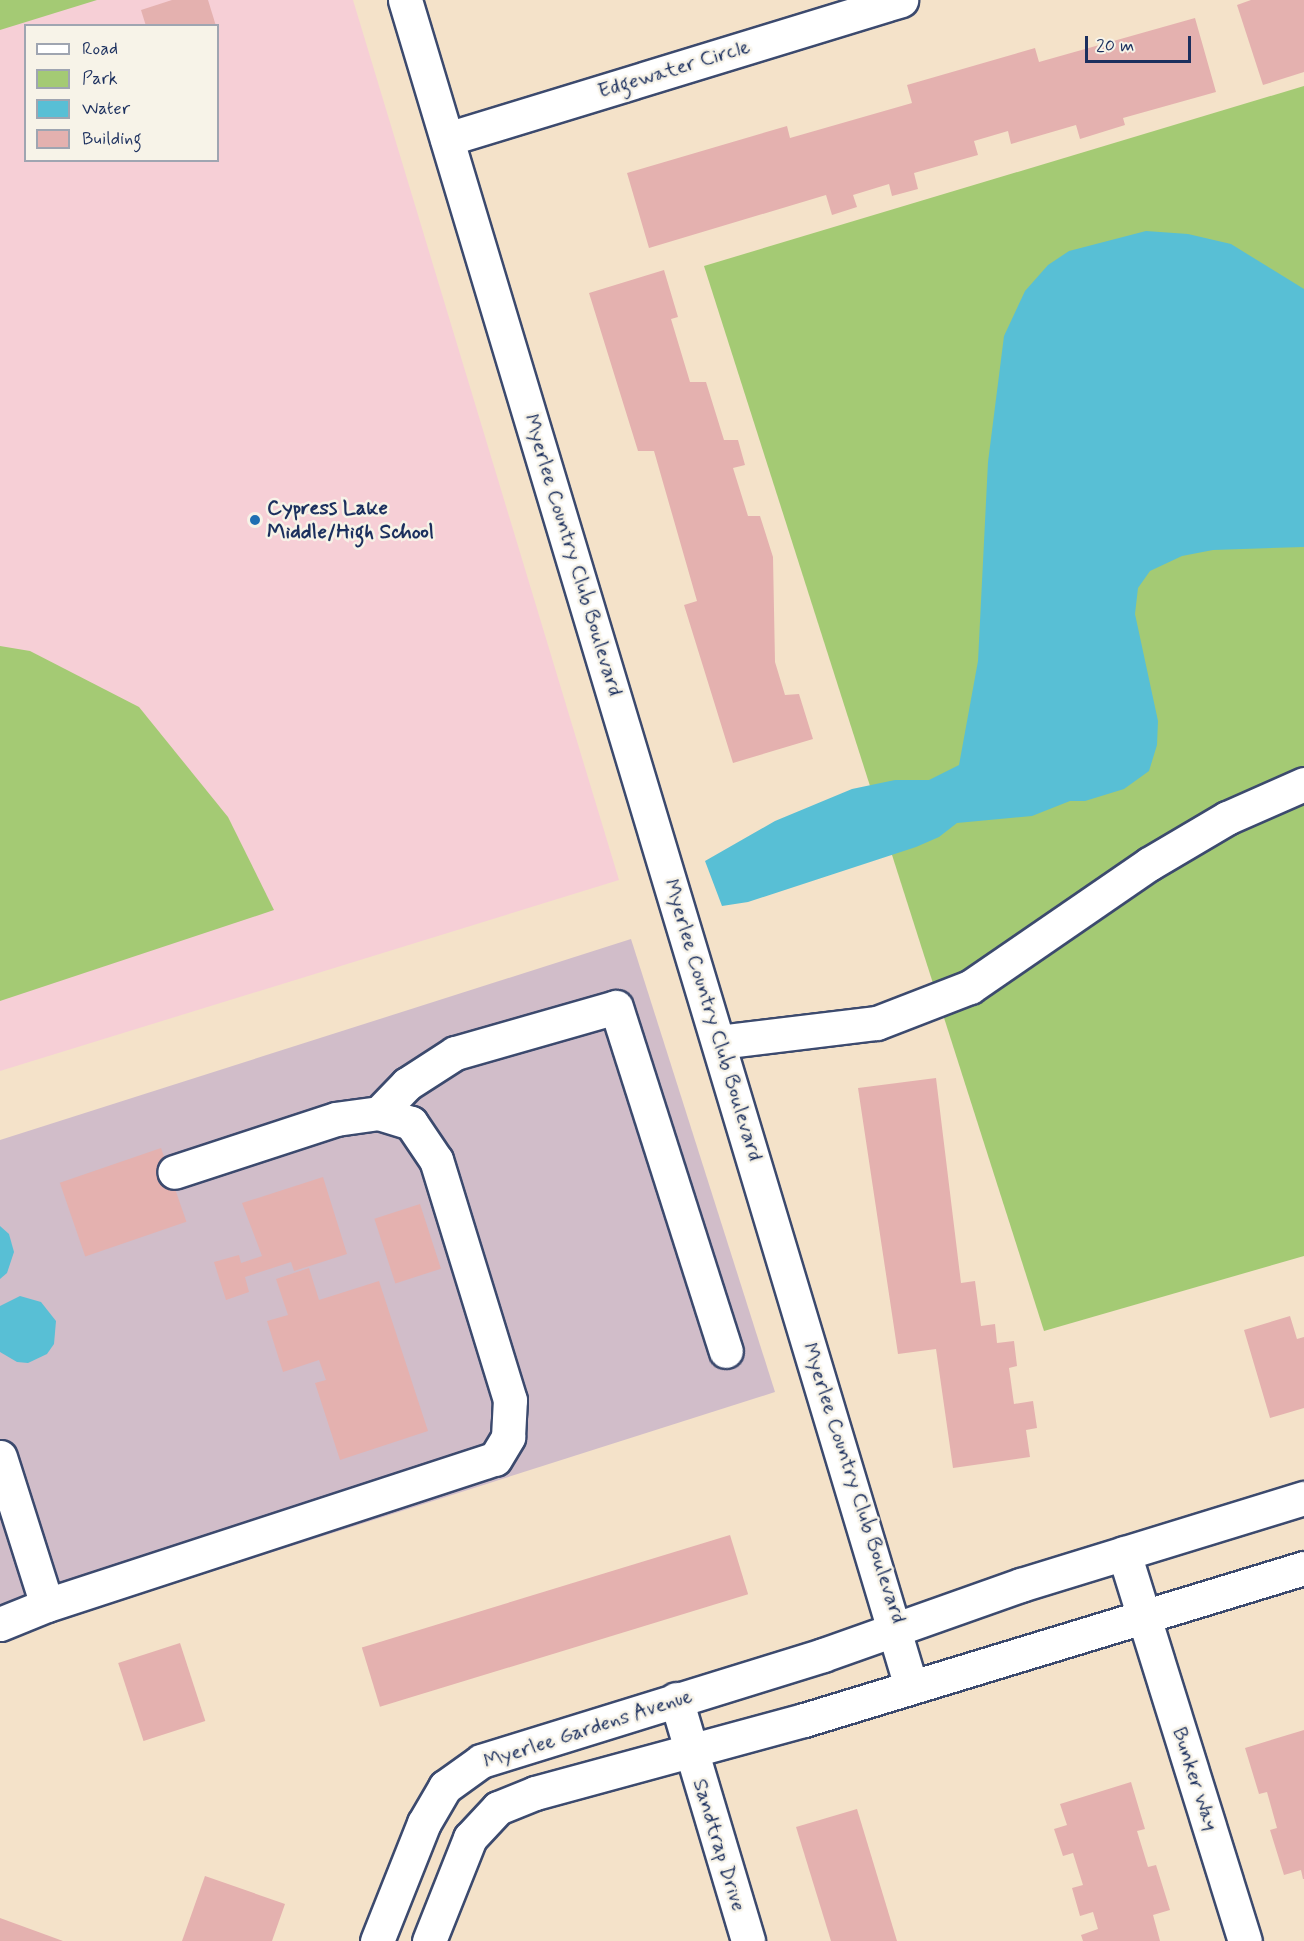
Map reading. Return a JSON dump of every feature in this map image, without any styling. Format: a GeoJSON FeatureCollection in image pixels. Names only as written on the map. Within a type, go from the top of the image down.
{"type":"FeatureCollection","features":[{"type":"Feature","properties":{"kind":"street","name":"Myerlee Country Club Boulevard"},"geometry":{"type":"LineString","coordinates":[[405,0],[896,1629],[1124,1553],[1304,1498]]}},
{"type":"Feature","properties":{"kind":"street","name":"Edgewater Circle"},"geometry":{"type":"LineString","coordinates":[[447,139],[901,0]]}},
{"type":"Feature","properties":{"kind":"street"},"geometry":{"type":"LineString","coordinates":[[719,1042],[877,1023],[970,987],[1149,864],[1227,818],[1304,784]]}},
{"type":"Feature","properties":{"kind":"street"},"geometry":{"type":"LineString","coordinates":[[379,1113],[407,1084],[455,1053],[616,1007],[726,1351]]}},
{"type":"Feature","properties":{"kind":"street"},"geometry":{"type":"LineString","coordinates":[[0,1624],[47,1605],[495,1459],[508,1437],[510,1400],[436,1160],[411,1123],[379,1113],[336,1119],[174,1172]]}},
{"type":"Feature","properties":{"kind":"street"},"geometry":{"type":"LineString","coordinates":[[0,1457],[47,1605]]}},
{"type":"Feature","properties":{"kind":"street","name":"Bunker Way"},"geometry":{"type":"LineString","coordinates":[[1124,1553],[1142,1617],[1245,1941]]}},
{"type":"Feature","properties":{"kind":"street"},"geometry":{"type":"LineString","coordinates":[[896,1629],[911,1687],[1304,1568]]}},
{"type":"Feature","properties":{"kind":"street","name":"Myerlee Gardens Avenue"},"geometry":{"type":"LineString","coordinates":[[377,1941],[424,1823],[445,1787],[481,1761],[896,1629]]}},
{"type":"Feature","properties":{"kind":"street","name":"Myerlee Gardens Avenue"},"geometry":{"type":"LineString","coordinates":[[429,1941],[470,1838],[498,1808],[535,1793],[911,1687]]}},
{"type":"Feature","properties":{"kind":"street","name":"Sandtrap Drive"},"geometry":{"type":"LineString","coordinates":[[676,1699],[748,1941]]}},
{"type":"Feature","properties":{"kind":"shaded area","name":"Cypress Lake Middle/High School"},"geometry":{"type":"Polygon","coordinates":[[[0,0],[353,0],[619,880],[0,1071],[0,0]]]}},
{"type":"Feature","properties":{"kind":"shaded area"},"geometry":{"type":"Polygon","coordinates":[[[631,939],[775,1392],[0,1639],[0,1140],[631,939]]]}},
{"type":"Feature","properties":{"kind":"green space"},"geometry":{"type":"Polygon","coordinates":[[[0,0],[97,0],[0,30],[0,0]]]}},
{"type":"Feature","properties":{"kind":"green space"},"geometry":{"type":"Polygon","coordinates":[[[1304,86],[1304,1256],[1044,1331],[704,266],[1304,86]]]}},
{"type":"Feature","properties":{"kind":"green space"},"geometry":{"type":"Polygon","coordinates":[[[0,646],[30,651],[139,707],[228,817],[274,910],[0,1001],[0,646]]]}},
{"type":"Feature","properties":{"kind":"water"},"geometry":{"type":"Polygon","coordinates":[[[1146,231],[1188,234],[1231,244],[1304,289],[1304,547],[1213,550],[1182,556],[1150,571],[1138,588],[1135,614],[1158,721],[1157,745],[1149,771],[1124,789],[1085,801],[1070,801],[1032,816],[957,823],[939,837],[916,847],[748,902],[722,906],[705,861],[775,821],[852,789],[895,780],[929,780],[959,765],[978,661],[988,462],[1004,336],[1025,291],[1048,265],[1069,251],[1146,231]]]}},
{"type":"Feature","properties":{"kind":"water"},"geometry":{"type":"Polygon","coordinates":[[[0,1226],[9,1234],[14,1252],[7,1273],[0,1279],[0,1226]]]}},
{"type":"Feature","properties":{"kind":"water"},"geometry":{"type":"Polygon","coordinates":[[[20,1296],[41,1302],[56,1321],[54,1344],[47,1354],[28,1363],[17,1362],[0,1352],[0,1306],[20,1296]]]}},
{"type":"Feature","properties":{"kind":"building"},"geometry":{"type":"Polygon","coordinates":[[[172,0],[208,0],[215,24],[145,24],[141,10],[172,0]]]}},
{"type":"Feature","properties":{"kind":"building"},"geometry":{"type":"Polygon","coordinates":[[[1251,0],[1304,0],[1304,72],[1263,85],[1237,5],[1251,0]]]}},
{"type":"Feature","properties":{"kind":"building"},"geometry":{"type":"Polygon","coordinates":[[[1195,18],[1216,92],[1123,118],[1125,125],[1080,139],[1076,125],[1011,144],[1008,131],[974,141],[978,155],[914,173],[918,189],[892,196],[889,184],[853,195],[857,207],[832,215],[826,195],[649,248],[627,173],[787,126],[790,138],[912,103],[907,85],[1035,48],[1039,62],[1195,18]]]}},
{"type":"Feature","properties":{"kind":"building"},"geometry":{"type":"Polygon","coordinates":[[[664,270],[678,317],[671,319],[690,382],[706,382],[724,440],[738,440],[745,465],[733,468],[748,516],[760,516],[773,557],[775,662],[785,695],[799,694],[813,739],[733,763],[684,605],[697,601],[654,451],[638,451],[589,293],[664,270]]]}},
{"type":"Feature","properties":{"kind":"building"},"geometry":{"type":"Polygon","coordinates":[[[936,1078],[961,1283],[975,1281],[981,1326],[995,1324],[997,1343],[1014,1341],[1017,1366],[1009,1368],[1014,1404],[1033,1401],[1037,1428],[1026,1430],[1030,1457],[953,1468],[936,1349],[898,1354],[858,1088],[936,1078]]]}},
{"type":"Feature","properties":{"kind":"building"},"geometry":{"type":"Polygon","coordinates":[[[161,1148],[186,1222],[85,1257],[60,1183],[161,1148]]]}},
{"type":"Feature","properties":{"kind":"building"},"geometry":{"type":"Polygon","coordinates":[[[323,1177],[347,1254],[294,1271],[291,1262],[245,1277],[249,1292],[226,1300],[214,1262],[239,1255],[241,1263],[262,1256],[242,1203],[323,1177]]]}},
{"type":"Feature","properties":{"kind":"building"},"geometry":{"type":"Polygon","coordinates":[[[420,1204],[441,1269],[395,1284],[374,1219],[420,1204]]]}},
{"type":"Feature","properties":{"kind":"building"},"geometry":{"type":"Polygon","coordinates":[[[309,1268],[319,1300],[379,1281],[428,1431],[340,1460],[315,1383],[326,1380],[319,1360],[283,1372],[267,1321],[288,1315],[276,1279],[309,1268]]]}},
{"type":"Feature","properties":{"kind":"building"},"geometry":{"type":"Polygon","coordinates":[[[1290,1316],[1297,1339],[1304,1337],[1304,1408],[1270,1418],[1244,1330],[1290,1316]]]}},
{"type":"Feature","properties":{"kind":"building"},"geometry":{"type":"Polygon","coordinates":[[[730,1535],[748,1594],[380,1707],[362,1648],[730,1535]]]}},
{"type":"Feature","properties":{"kind":"building"},"geometry":{"type":"Polygon","coordinates":[[[180,1643],[205,1721],[144,1741],[118,1663],[180,1643]]]}},
{"type":"Feature","properties":{"kind":"building"},"geometry":{"type":"Polygon","coordinates":[[[1304,1730],[1303,1879],[1301,1870],[1284,1875],[1270,1830],[1277,1828],[1267,1792],[1259,1794],[1245,1748],[1304,1730]]]}},
{"type":"Feature","properties":{"kind":"building"},"geometry":{"type":"Polygon","coordinates":[[[1131,1782],[1145,1829],[1137,1831],[1148,1867],[1156,1865],[1170,1910],[1153,1915],[1160,1941],[1083,1941],[1081,1935],[1098,1929],[1093,1912],[1080,1916],[1072,1888],[1083,1885],[1073,1853],[1063,1856],[1054,1829],[1067,1825],[1060,1804],[1131,1782]]]}},
{"type":"Feature","properties":{"kind":"building"},"geometry":{"type":"Polygon","coordinates":[[[857,1809],[897,1941],[831,1941],[796,1827],[857,1809]]]}},
{"type":"Feature","properties":{"kind":"building"},"geometry":{"type":"Polygon","coordinates":[[[205,1876],[285,1904],[272,1941],[182,1941],[205,1876]]]}},
{"type":"Feature","properties":{"kind":"building"},"geometry":{"type":"Polygon","coordinates":[[[0,1918],[63,1941],[0,1941],[0,1918]]]}},
{"type":"Feature","properties":{"kind":"place","name":"Cypress Lake Middle/High School"},"geometry":{"type":"Point","coordinates":[255,520]}}]}
